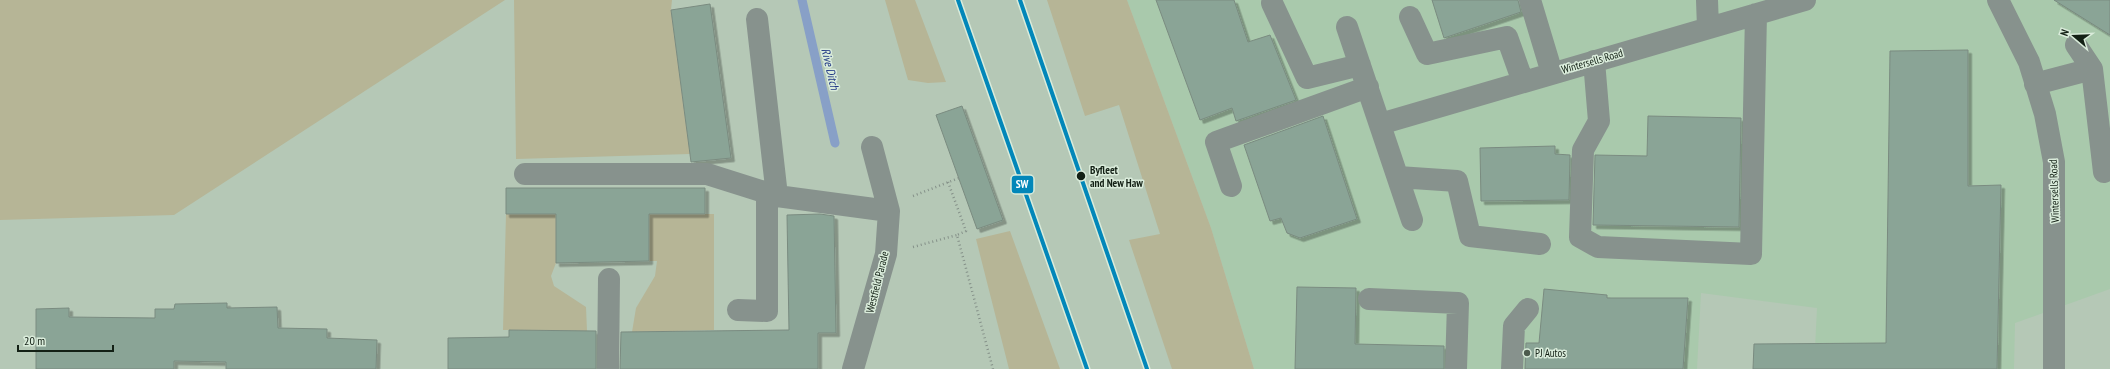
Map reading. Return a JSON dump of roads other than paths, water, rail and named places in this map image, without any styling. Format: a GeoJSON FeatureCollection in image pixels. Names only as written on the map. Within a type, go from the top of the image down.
{"type":"FeatureCollection","features":[{"type":"Feature","properties":{"kind":"street"},"geometry":{"type":"LineString","coordinates":[[1530,0],[1552,73]]}},
{"type":"Feature","properties":{"kind":"street"},"geometry":{"type":"LineString","coordinates":[[1707,0],[1708,28]]}},
{"type":"Feature","properties":{"kind":"street","name":"Wintersells Road"},"geometry":{"type":"LineString","coordinates":[[1380,124],[1594,60],[1805,0]]}},
{"type":"Feature","properties":{"kind":"street","name":"Wintersells Road"},"geometry":{"type":"LineString","coordinates":[[1998,0],[2029,62],[2045,114],[2054,162],[2054,369]]}},
{"type":"Feature","properties":{"kind":"street"},"geometry":{"type":"LineString","coordinates":[[1272,3],[1307,78],[1360,65]]}},
{"type":"Feature","properties":{"kind":"street"},"geometry":{"type":"LineString","coordinates":[[1594,60],[1599,121],[1583,150],[1580,237],[1598,247],[1750,254],[1756,14]]}},
{"type":"Feature","properties":{"kind":"street"},"geometry":{"type":"LineString","coordinates":[[1410,17],[1427,54],[1507,37],[1523,82]]}},
{"type":"Feature","properties":{"kind":"street"},"geometry":{"type":"LineString","coordinates":[[738,310],[767,311],[772,195],[757,19]]}},
{"type":"Feature","properties":{"kind":"street"},"geometry":{"type":"LineString","coordinates":[[1347,27],[1412,220]]}},
{"type":"Feature","properties":{"kind":"street"},"geometry":{"type":"LineString","coordinates":[[2076,45],[2092,69],[2104,172]]}},
{"type":"Feature","properties":{"kind":"street"},"geometry":{"type":"LineString","coordinates":[[2035,84],[2092,69]]}},
{"type":"Feature","properties":{"kind":"street"},"geometry":{"type":"LineString","coordinates":[[1231,186],[1216,142],[1368,87]]}},
{"type":"Feature","properties":{"kind":"street","name":"Westfield Parade"},"geometry":{"type":"LineString","coordinates":[[854,369],[886,254],[888,209],[872,147]]}},
{"type":"Feature","properties":{"kind":"street"},"geometry":{"type":"LineString","coordinates":[[525,174],[707,174],[772,195],[888,209]]}},
{"type":"Feature","properties":{"kind":"street"},"geometry":{"type":"LineString","coordinates":[[1398,177],[1457,182],[1470,236],[1540,244]]}},
{"type":"Feature","properties":{"kind":"street"},"geometry":{"type":"LineString","coordinates":[[608,279],[608,369]]}},
{"type":"Feature","properties":{"kind":"street"},"geometry":{"type":"LineString","coordinates":[[1369,300],[1458,303],[1456,369]]}},
{"type":"Feature","properties":{"kind":"street"},"geometry":{"type":"LineString","coordinates":[[1512,369],[1514,326],[1528,309]]}},
{"type":"Feature","properties":{"kind":"waterway","name":"Rive Ditch"},"geometry":{"type":"LineString","coordinates":[[802,0],[835,143]]}},
{"type":"Feature","properties":{"kind":"place","name":"Byfleet and New Haw"},"geometry":{"type":"Point","coordinates":[1081,176]}},
{"type":"Feature","properties":{"kind":"place","name":"PJ Autos"},"geometry":{"type":"Point","coordinates":[1527,353]}}]}
